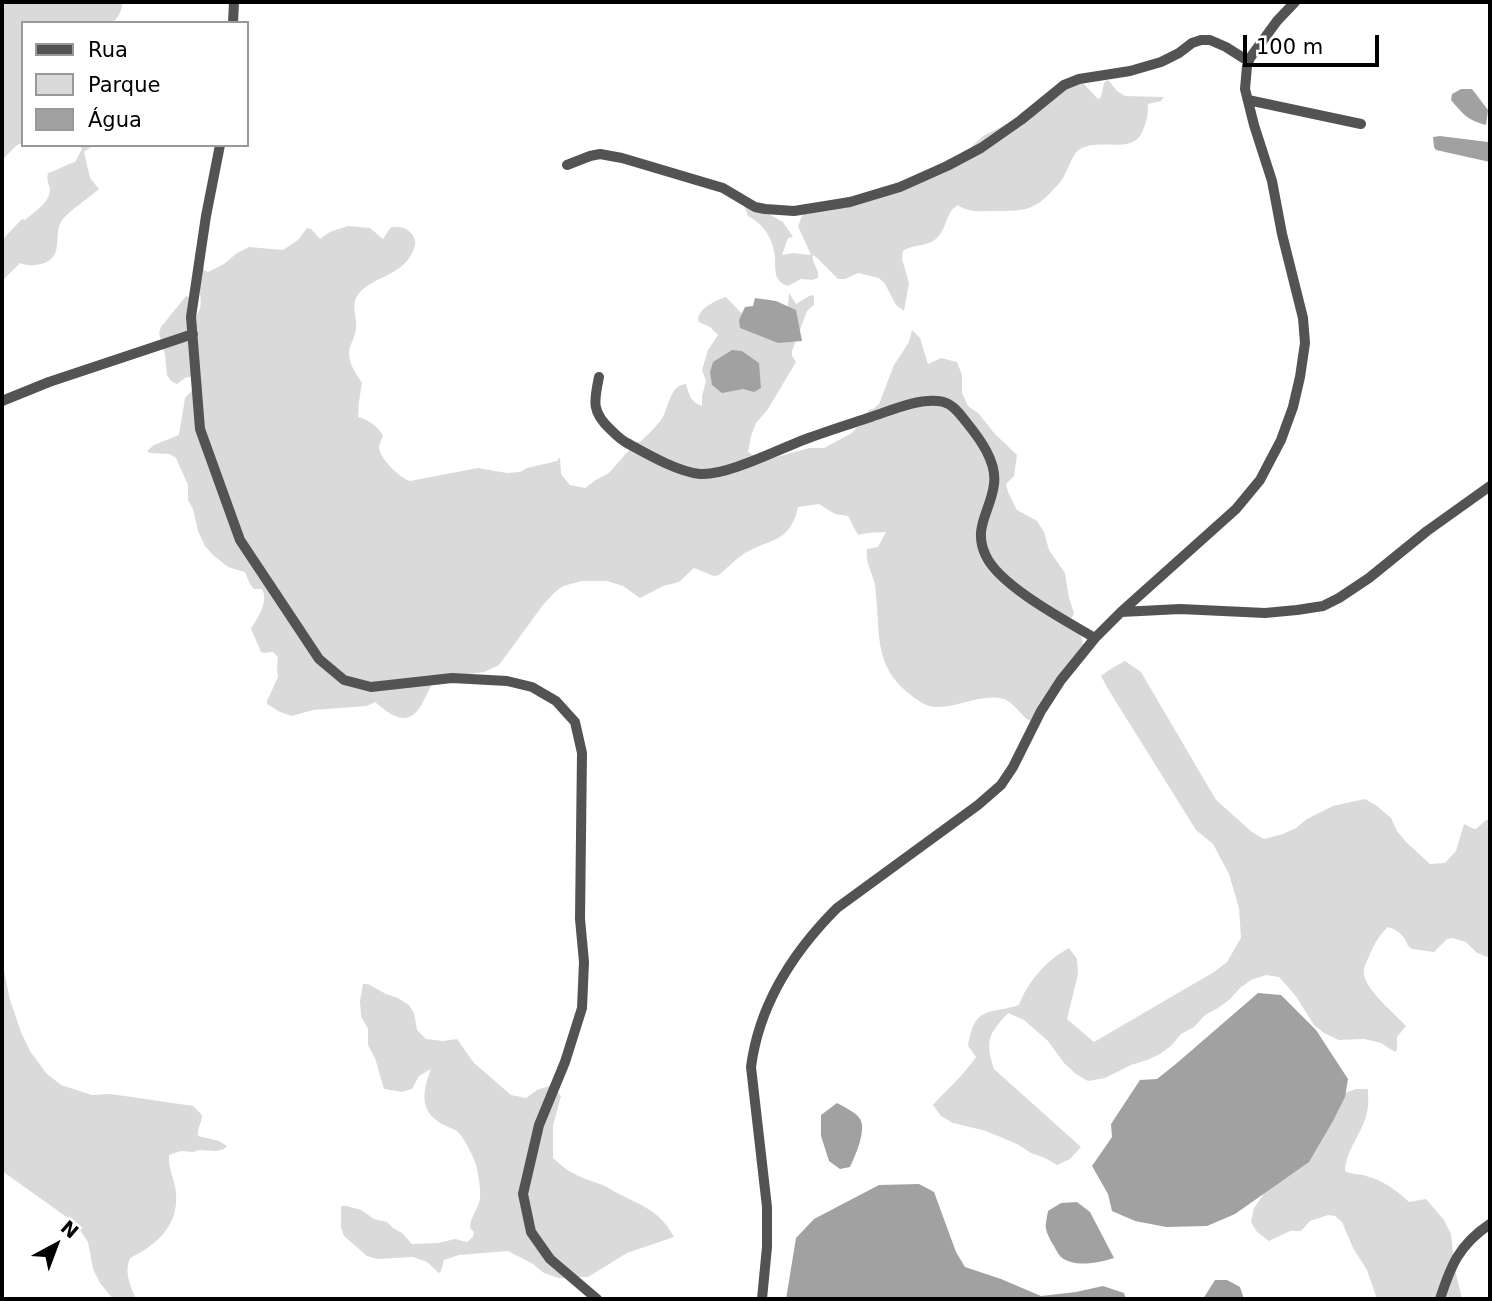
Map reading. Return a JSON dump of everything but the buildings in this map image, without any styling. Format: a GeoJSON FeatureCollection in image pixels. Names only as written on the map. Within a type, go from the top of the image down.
{"type":"FeatureCollection","features":[{"type":"Feature","properties":{"kind":"street"},"geometry":{"type":"LineString","coordinates":[[233,21],[234,2]]}},
{"type":"Feature","properties":{"kind":"street"},"geometry":{"type":"LineString","coordinates":[[762,1299],[767,1247],[767,1207],[751,1067],[760,1026],[779,983],[796,954],[836,908],[1001,785],[1041,711],[1061,680],[1095,638],[1236,509],[1260,480],[1281,440],[1300,377],[1305,342],[1303,318],[1272,181],[1245,89],[1248,61],[1277,20],[1295,2]]}},
{"type":"Feature","properties":{"kind":"street"},"geometry":{"type":"LineString","coordinates":[[567,165],[600,154],[622,158],[723,188],[755,207],[794,211],[850,202],[900,187],[947,166],[981,148],[1021,120],[1063,85],[1079,79],[1130,71],[1161,62],[1201,40],[1210,40],[1226,47],[1248,61]]}},
{"type":"Feature","properties":{"kind":"street"},"geometry":{"type":"LineString","coordinates":[[1248,100],[1361,124]]}},
{"type":"Feature","properties":{"kind":"street"},"geometry":{"type":"LineString","coordinates":[[220,147],[191,317],[200,429],[240,540],[318,659],[344,680],[371,687],[452,678],[507,681],[532,687],[556,701],[575,722],[582,753],[582,1008],[565,1062],[538,1125],[523,1194],[531,1231],[550,1259],[597,1299]]}},
{"type":"Feature","properties":{"kind":"street"},"geometry":{"type":"LineString","coordinates":[[2,401],[48,382],[193,334]]}},
{"type":"Feature","properties":{"kind":"street"},"geometry":{"type":"LineString","coordinates":[[599,377],[594,399],[596,412],[603,422],[622,440],[648,455],[700,474],[723,471],[807,438],[898,408],[927,401],[941,401],[953,407],[978,437],[992,464],[994,484],[980,531],[987,559],[1002,576],[1037,603],[1095,638]]}},
{"type":"Feature","properties":{"kind":"street"},"geometry":{"type":"LineString","coordinates":[[1121,612],[1265,612],[1297,611],[1323,606],[1369,578],[1427,531],[1490,486]]}},
{"type":"Feature","properties":{"kind":"street"},"geometry":{"type":"LineString","coordinates":[[1440,1299],[1455,1258],[1490,1224]]}},
{"type":"Feature","properties":{"kind":"green space"},"geometry":{"type":"Polygon","coordinates":[[[2,2],[122,2],[120,13],[114,21],[21,21],[21,143],[2,160],[2,2]]]}},
{"type":"Feature","properties":{"kind":"green space"},"geometry":{"type":"Polygon","coordinates":[[[1107,80],[1125,96],[1164,97],[1161,101],[1148,104],[1145,124],[1138,138],[1124,144],[1080,149],[1057,186],[1034,206],[1013,211],[980,211],[958,205],[948,216],[936,239],[903,251],[902,259],[909,283],[904,311],[896,305],[879,278],[858,273],[838,279],[813,255],[818,278],[801,279],[788,286],[778,279],[770,238],[759,223],[748,216],[743,203],[749,203],[783,222],[793,237],[788,238],[782,255],[811,255],[798,226],[808,210],[868,201],[967,151],[983,136],[1024,115],[1051,94],[1083,83],[1098,99],[1107,80]]]}},
{"type":"Feature","properties":{"kind":"green space"},"geometry":{"type":"Polygon","coordinates":[[[81,147],[91,147],[84,152],[90,178],[99,189],[61,222],[53,257],[38,265],[20,263],[2,281],[2,240],[22,219],[25,220],[44,203],[50,189],[48,173],[75,162],[81,147]]]}},
{"type":"Feature","properties":{"kind":"green space"},"geometry":{"type":"Polygon","coordinates":[[[348,226],[370,228],[383,239],[391,227],[402,227],[409,231],[415,240],[407,261],[369,285],[357,296],[354,307],[356,331],[349,353],[362,383],[358,417],[379,429],[383,436],[379,447],[382,457],[406,479],[410,481],[478,468],[507,473],[520,472],[557,461],[560,457],[561,474],[570,485],[585,488],[609,473],[636,442],[640,442],[656,426],[680,385],[686,384],[689,395],[702,406],[706,381],[702,370],[708,350],[718,335],[699,322],[698,317],[706,307],[726,297],[743,315],[787,317],[789,293],[796,304],[811,295],[814,296],[814,305],[807,311],[792,351],[796,362],[768,409],[756,423],[748,452],[762,461],[809,448],[824,448],[852,433],[869,410],[879,404],[894,365],[909,342],[912,330],[920,338],[928,364],[941,358],[957,362],[962,375],[962,393],[968,406],[979,414],[1017,455],[1014,476],[1006,484],[1008,492],[1017,510],[1037,521],[1044,532],[1049,550],[1065,573],[1074,613],[1070,621],[1081,636],[1083,647],[1032,722],[1009,702],[999,698],[983,698],[944,707],[923,703],[901,687],[893,677],[880,645],[875,585],[867,549],[878,547],[886,532],[858,535],[848,516],[835,514],[819,504],[798,507],[785,533],[745,553],[719,575],[714,576],[694,568],[679,582],[663,586],[640,598],[623,586],[607,581],[582,581],[563,586],[543,605],[499,665],[484,672],[437,678],[420,708],[409,717],[396,717],[375,702],[367,706],[313,710],[292,716],[280,712],[267,704],[278,677],[278,657],[273,652],[261,652],[251,629],[263,604],[262,589],[254,589],[245,572],[228,567],[205,546],[188,500],[188,485],[176,458],[170,454],[147,451],[154,445],[179,435],[185,398],[201,381],[195,376],[185,378],[177,384],[171,381],[167,375],[159,333],[186,296],[189,297],[193,319],[197,315],[201,305],[198,274],[201,261],[204,270],[208,272],[249,247],[283,250],[298,240],[307,228],[320,239],[330,232],[348,226]]]}},
{"type":"Feature","properties":{"kind":"green space"},"geometry":{"type":"Polygon","coordinates":[[[1125,661],[1141,672],[1216,800],[1252,832],[1264,839],[1296,828],[1307,819],[1333,806],[1365,799],[1391,818],[1406,842],[1430,864],[1445,863],[1456,851],[1464,824],[1476,829],[1486,820],[1490,820],[1490,958],[1477,953],[1466,942],[1452,938],[1447,939],[1434,952],[1412,949],[1398,932],[1388,927],[1372,950],[1364,975],[1376,995],[1406,1026],[1397,1037],[1395,1052],[1381,1043],[1364,1039],[1339,1040],[1324,1033],[1314,1025],[1295,995],[1279,977],[1266,975],[1251,980],[1240,988],[1229,1000],[1205,1015],[1160,1054],[1105,1078],[1088,1081],[1064,1063],[1048,1041],[1024,1020],[1008,1013],[990,1038],[994,1069],[1081,1147],[1070,1159],[1057,1165],[986,1131],[953,1123],[941,1116],[933,1105],[976,1057],[968,1046],[974,1024],[984,1014],[1019,1005],[1039,972],[1053,958],[1069,948],[1077,959],[1078,974],[1067,1019],[1094,1042],[1214,972],[1227,962],[1241,938],[1239,908],[1229,874],[1213,844],[1196,830],[1101,676],[1125,661]]]}},
{"type":"Feature","properties":{"kind":"green space"},"geometry":{"type":"Polygon","coordinates":[[[2,961],[10,1000],[21,1032],[30,1051],[46,1073],[61,1085],[92,1095],[111,1094],[193,1106],[202,1115],[198,1136],[219,1141],[227,1146],[217,1151],[181,1151],[169,1155],[176,1193],[174,1215],[157,1240],[130,1258],[128,1273],[136,1299],[113,1299],[93,1269],[88,1242],[75,1223],[2,1171],[2,961]]]}},
{"type":"Feature","properties":{"kind":"green space"},"geometry":{"type":"Polygon","coordinates":[[[363,984],[409,1005],[414,1013],[417,1030],[426,1039],[457,1039],[474,1063],[511,1095],[526,1098],[537,1090],[552,1085],[561,1096],[553,1126],[553,1158],[584,1179],[649,1209],[662,1220],[674,1237],[627,1253],[588,1277],[558,1278],[544,1273],[508,1251],[459,1255],[444,1260],[439,1273],[427,1262],[413,1257],[377,1259],[367,1256],[344,1236],[341,1206],[361,1210],[374,1219],[387,1222],[412,1244],[455,1239],[467,1242],[473,1237],[470,1224],[480,1194],[476,1165],[463,1139],[458,1132],[432,1117],[425,1104],[426,1083],[431,1069],[419,1076],[412,1089],[402,1092],[384,1089],[375,1058],[368,1045],[368,1029],[361,1016],[363,984]]]}},
{"type":"Feature","properties":{"kind":"green space"},"geometry":{"type":"Polygon","coordinates":[[[1368,1089],[1368,1106],[1365,1120],[1348,1155],[1345,1171],[1384,1183],[1409,1202],[1426,1199],[1444,1220],[1451,1234],[1462,1299],[1377,1299],[1367,1270],[1353,1248],[1342,1222],[1335,1216],[1328,1215],[1310,1221],[1301,1231],[1290,1231],[1269,1241],[1257,1232],[1251,1222],[1254,1208],[1265,1192],[1345,1093],[1368,1089]]]}},
{"type":"Feature","properties":{"kind":"water"},"geometry":{"type":"Polygon","coordinates":[[[1461,89],[1472,89],[1488,110],[1486,125],[1466,116],[1451,100],[1452,94],[1461,89]]]}},
{"type":"Feature","properties":{"kind":"water"},"geometry":{"type":"Polygon","coordinates":[[[1433,137],[1488,142],[1490,162],[1436,150],[1433,137]]]}},
{"type":"Feature","properties":{"kind":"water"},"geometry":{"type":"Polygon","coordinates":[[[755,298],[776,301],[796,310],[802,341],[778,343],[740,328],[739,320],[745,307],[753,306],[755,298]]]}},
{"type":"Feature","properties":{"kind":"water"},"geometry":{"type":"Polygon","coordinates":[[[732,350],[742,351],[759,363],[761,388],[754,392],[743,389],[722,393],[712,385],[710,372],[713,362],[732,350]]]}},
{"type":"Feature","properties":{"kind":"water"},"geometry":{"type":"Polygon","coordinates":[[[1258,993],[1281,995],[1316,1030],[1348,1079],[1345,1097],[1309,1162],[1235,1214],[1207,1226],[1166,1227],[1135,1221],[1112,1211],[1108,1194],[1092,1166],[1112,1137],[1111,1124],[1140,1080],[1157,1079],[1258,993]]]}},
{"type":"Feature","properties":{"kind":"water"},"geometry":{"type":"Polygon","coordinates":[[[837,1103],[858,1116],[862,1124],[860,1143],[850,1167],[840,1169],[829,1161],[821,1136],[821,1115],[837,1103]]]}},
{"type":"Feature","properties":{"kind":"water"},"geometry":{"type":"Polygon","coordinates":[[[919,1184],[934,1192],[956,1252],[965,1267],[1041,1296],[1103,1286],[1124,1293],[1126,1299],[786,1299],[796,1238],[814,1219],[879,1185],[919,1184]]]}},
{"type":"Feature","properties":{"kind":"water"},"geometry":{"type":"Polygon","coordinates":[[[1077,1202],[1090,1212],[1114,1258],[1080,1263],[1066,1260],[1058,1254],[1046,1230],[1048,1211],[1061,1203],[1077,1202]]]}},
{"type":"Feature","properties":{"kind":"water"},"geometry":{"type":"Polygon","coordinates":[[[1215,1280],[1227,1280],[1240,1287],[1244,1299],[1203,1299],[1215,1280]]]}}]}
